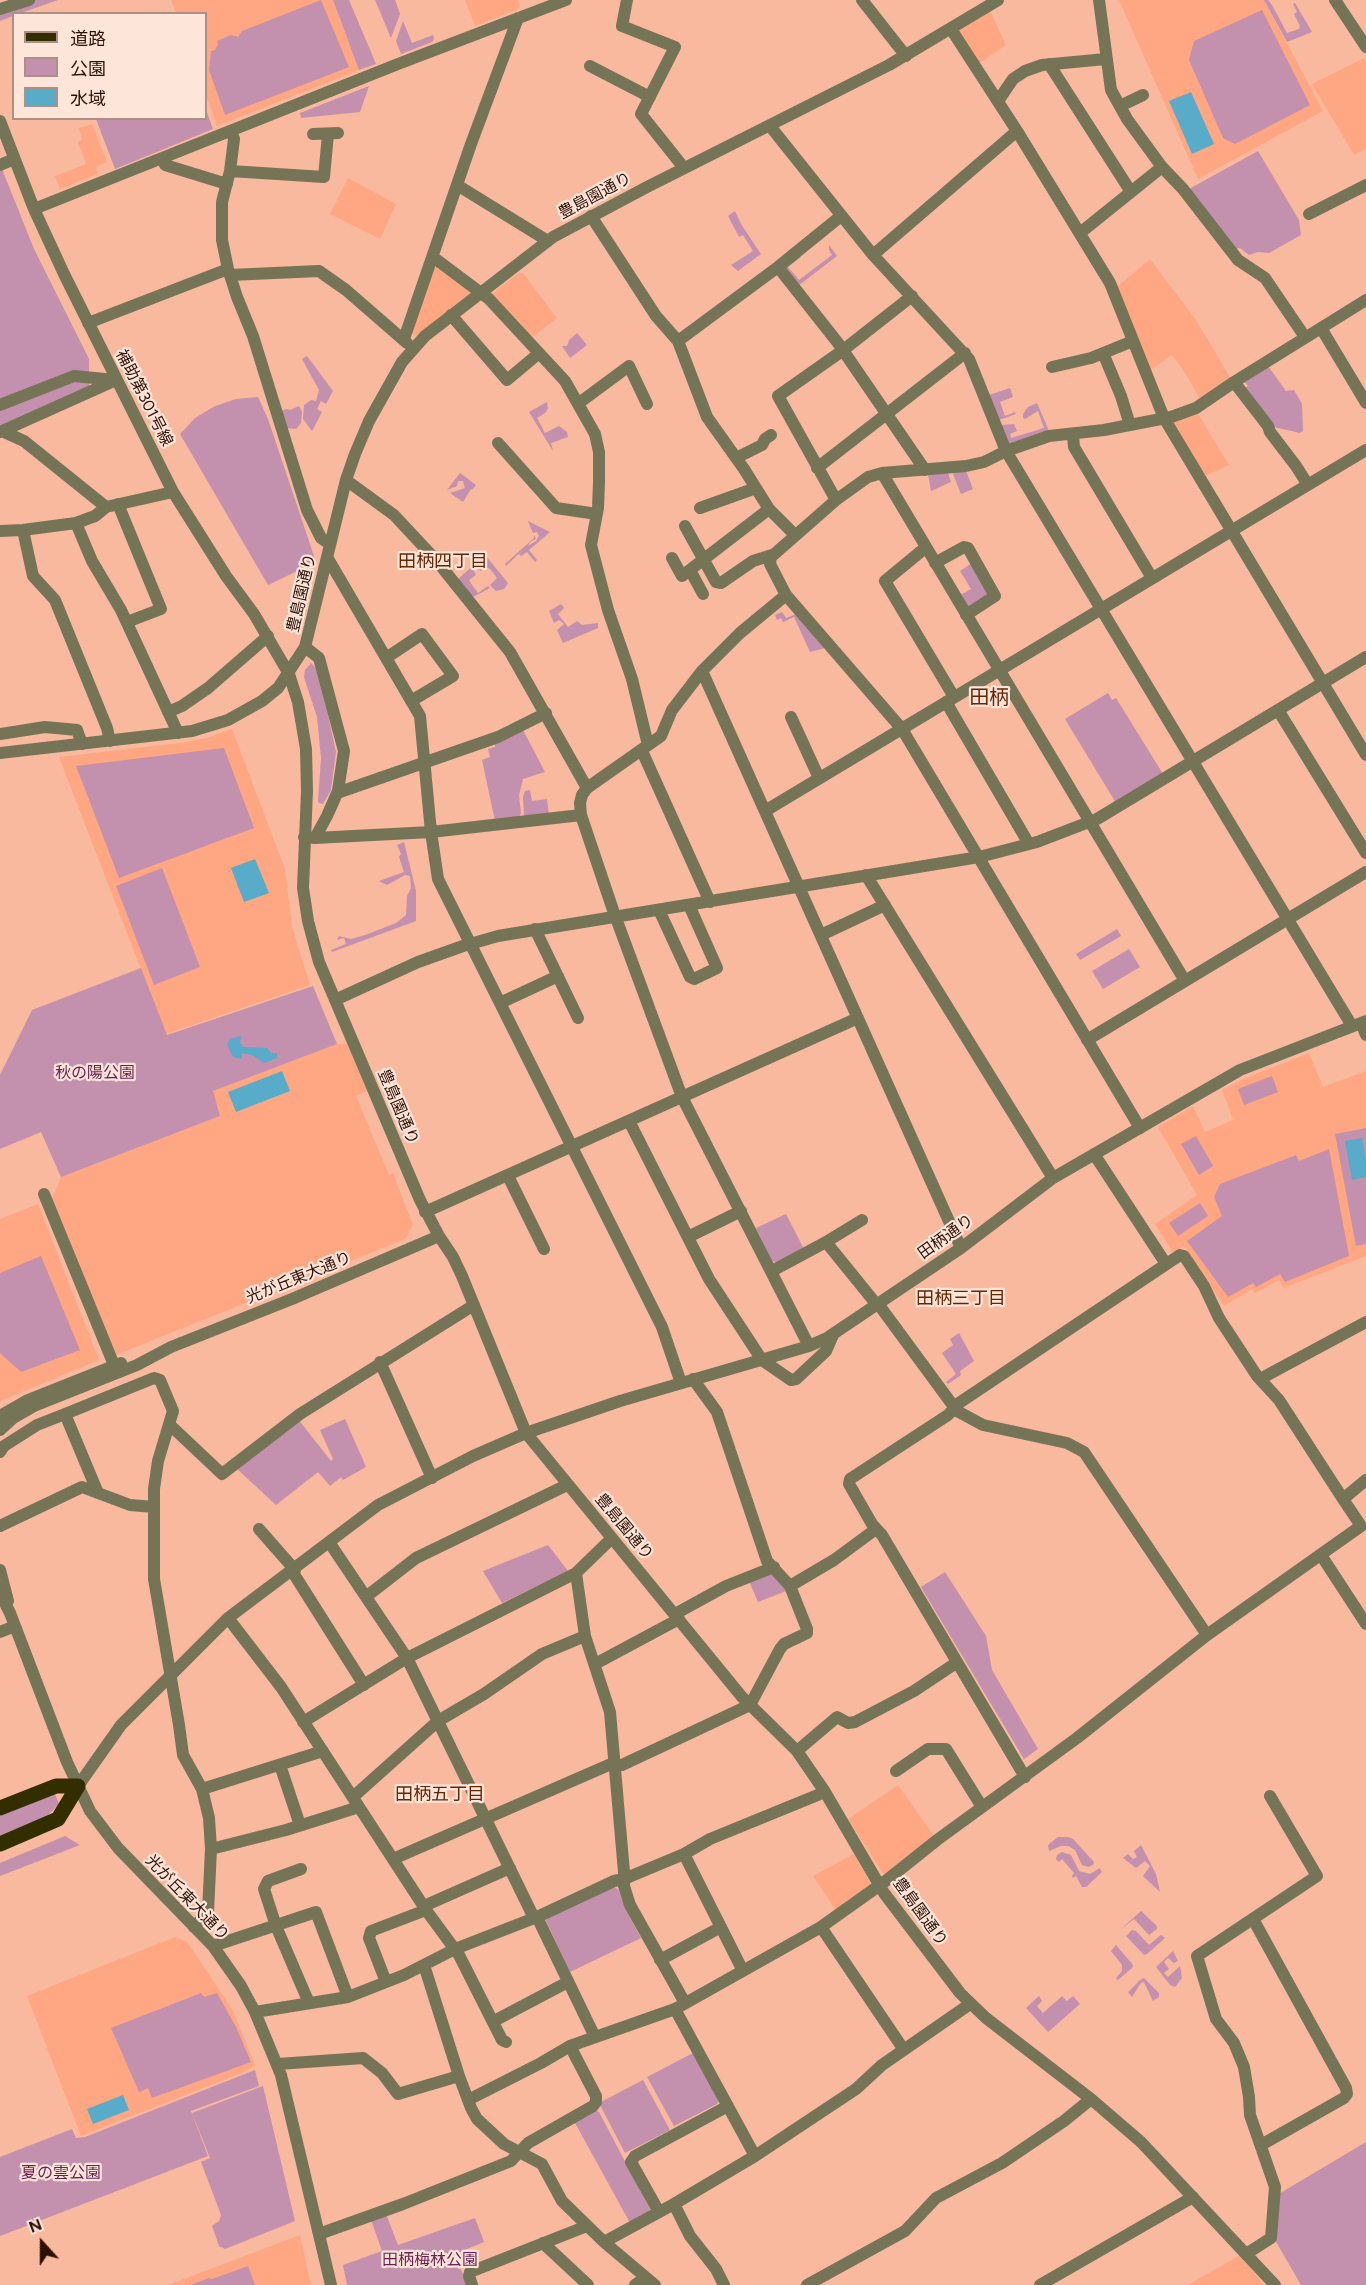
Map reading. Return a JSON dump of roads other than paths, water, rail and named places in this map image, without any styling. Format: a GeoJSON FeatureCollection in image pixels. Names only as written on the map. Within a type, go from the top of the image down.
{"type":"FeatureCollection","features":[{"type":"Feature","properties":{"kind":"main road"},"geometry":{"type":"LineString","coordinates":[[0,1808],[56,1786],[78,1786]]}},
{"type":"Feature","properties":{"kind":"main road"},"geometry":{"type":"LineString","coordinates":[[0,1844],[46,1826],[58,1818],[78,1786]]}},
{"type":"Feature","properties":{"kind":"street"},"geometry":{"type":"LineString","coordinates":[[0,9],[29,0]]}},
{"type":"Feature","properties":{"kind":"street"},"geometry":{"type":"LineString","coordinates":[[34,209],[566,0]]}},
{"type":"Feature","properties":{"kind":"street"},"geometry":{"type":"LineString","coordinates":[[627,0],[622,26],[675,47],[641,114],[684,168]]}},
{"type":"Feature","properties":{"kind":"street"},"geometry":{"type":"LineString","coordinates":[[862,0],[906,56]]}},
{"type":"Feature","properties":{"kind":"street","name":"豊島園通り"},"geometry":{"type":"LineString","coordinates":[[998,0],[984,4],[951,29],[906,56],[591,216],[548,241],[482,293],[408,344],[402,362],[369,421],[346,480],[306,647],[289,674],[298,702],[306,749],[309,838],[302,871],[308,921],[319,962],[334,1000],[426,1212],[453,1257],[526,1433],[750,1705],[797,1751],[825,1792],[880,1886],[970,2004],[1032,2055],[1091,2099],[1141,2142],[1275,2285]]}},
{"type":"Feature","properties":{"kind":"street"},"geometry":{"type":"LineString","coordinates":[[1099,0],[1111,90],[1120,106],[1162,167],[1183,189],[1238,260],[1265,278],[1305,337]]}},
{"type":"Feature","properties":{"kind":"street"},"geometry":{"type":"LineString","coordinates":[[1335,0],[1366,47]]}},
{"type":"Feature","properties":{"kind":"street"},"geometry":{"type":"LineString","coordinates":[[88,323],[229,272],[319,271],[338,284],[408,344],[457,185],[518,18]]}},
{"type":"Feature","properties":{"kind":"street"},"geometry":{"type":"LineString","coordinates":[[951,29],[1017,131],[1110,283],[1164,418],[1366,755]]}},
{"type":"Feature","properties":{"kind":"street"},"geometry":{"type":"LineString","coordinates":[[998,101],[1013,80],[1025,71],[1049,64],[1106,59]]}},
{"type":"Feature","properties":{"kind":"street"},"geometry":{"type":"LineString","coordinates":[[1049,64],[1131,192]]}},
{"type":"Feature","properties":{"kind":"street"},"geometry":{"type":"LineString","coordinates":[[590,66],[650,97]]}},
{"type":"Feature","properties":{"kind":"street"},"geometry":{"type":"LineString","coordinates":[[1120,106],[1143,95]]}},
{"type":"Feature","properties":{"kind":"street","name":"補助第301号線"},"geometry":{"type":"LineString","coordinates":[[0,121],[34,209],[173,492],[202,540],[268,636],[289,674]]}},
{"type":"Feature","properties":{"kind":"street"},"geometry":{"type":"LineString","coordinates":[[770,126],[873,255],[969,359],[1006,451],[1288,919],[1361,1026]]}},
{"type":"Feature","properties":{"kind":"street"},"geometry":{"type":"LineString","coordinates":[[231,130],[234,139],[229,177],[222,202],[222,240],[229,272],[253,336],[307,510],[321,538],[330,544]]}},
{"type":"Feature","properties":{"kind":"street"},"geometry":{"type":"LineString","coordinates":[[873,255],[1017,131]]}},
{"type":"Feature","properties":{"kind":"street"},"geometry":{"type":"LineString","coordinates":[[162,158],[165,165],[229,177],[324,177],[333,134],[313,134]]}},
{"type":"Feature","properties":{"kind":"street"},"geometry":{"type":"LineString","coordinates":[[0,165],[14,159]]}},
{"type":"Feature","properties":{"kind":"street"},"geometry":{"type":"LineString","coordinates":[[1080,233],[1162,167]]}},
{"type":"Feature","properties":{"kind":"street"},"geometry":{"type":"LineString","coordinates":[[457,185],[548,241]]}},
{"type":"Feature","properties":{"kind":"street"},"geometry":{"type":"LineString","coordinates":[[1309,214],[1366,185]]}},
{"type":"Feature","properties":{"kind":"street"},"geometry":{"type":"LineString","coordinates":[[591,216],[656,316],[678,340],[705,412],[769,509],[795,535]]}},
{"type":"Feature","properties":{"kind":"street"},"geometry":{"type":"LineString","coordinates":[[678,340],[778,267],[841,216]]}},
{"type":"Feature","properties":{"kind":"street"},"geometry":{"type":"LineString","coordinates":[[433,257],[482,293],[565,381],[595,434],[599,452],[597,514],[591,542],[593,554],[608,610],[632,679],[645,748],[710,902]]}},
{"type":"Feature","properties":{"kind":"street"},"geometry":{"type":"LineString","coordinates":[[778,267],[842,351],[926,470]]}},
{"type":"Feature","properties":{"kind":"street"},"geometry":{"type":"LineString","coordinates":[[836,500],[778,396],[842,351],[912,296]]}},
{"type":"Feature","properties":{"kind":"street"},"geometry":{"type":"LineString","coordinates":[[685,526],[716,582],[721,583],[753,561],[772,555],[836,500],[868,477],[882,473],[977,464],[1050,436],[1073,435],[1130,425],[1196,408],[1366,300]]}},
{"type":"Feature","properties":{"kind":"street"},"geometry":{"type":"LineString","coordinates":[[451,315],[507,380],[538,354]]}},
{"type":"Feature","properties":{"kind":"street"},"geometry":{"type":"LineString","coordinates":[[1321,328],[1366,403]]}},
{"type":"Feature","properties":{"kind":"street"},"geometry":{"type":"LineString","coordinates":[[1052,366],[1103,353],[1133,341]]}},
{"type":"Feature","properties":{"kind":"street"},"geometry":{"type":"LineString","coordinates":[[817,468],[965,353]]}},
{"type":"Feature","properties":{"kind":"street"},"geometry":{"type":"LineString","coordinates":[[1103,353],[1130,425]]}},
{"type":"Feature","properties":{"kind":"street"},"geometry":{"type":"LineString","coordinates":[[579,403],[629,366],[647,404]]}},
{"type":"Feature","properties":{"kind":"street"},"geometry":{"type":"LineString","coordinates":[[0,405],[74,376],[116,380]]}},
{"type":"Feature","properties":{"kind":"street"},"geometry":{"type":"LineString","coordinates":[[1,432],[116,380]]}},
{"type":"Feature","properties":{"kind":"street"},"geometry":{"type":"LineString","coordinates":[[1234,382],[1269,426],[1270,432],[1308,485]]}},
{"type":"Feature","properties":{"kind":"street"},"geometry":{"type":"LineString","coordinates":[[1,432],[24,441],[112,506],[161,609],[127,622]]}},
{"type":"Feature","properties":{"kind":"street"},"geometry":{"type":"LineString","coordinates":[[736,458],[762,445],[771,435]]}},
{"type":"Feature","properties":{"kind":"street"},"geometry":{"type":"LineString","coordinates":[[1073,435],[1074,447],[1152,578]]}},
{"type":"Feature","properties":{"kind":"street"},"geometry":{"type":"LineString","coordinates":[[498,443],[556,508],[597,514]]}},
{"type":"Feature","properties":{"kind":"street"},"geometry":{"type":"LineString","coordinates":[[765,810],[1366,450]]}},
{"type":"Feature","properties":{"kind":"street"},"geometry":{"type":"LineString","coordinates":[[882,473],[1185,981]]}},
{"type":"Feature","properties":{"kind":"street"},"geometry":{"type":"LineString","coordinates":[[346,480],[394,515],[436,560],[510,652],[587,788]]}},
{"type":"Feature","properties":{"kind":"street"},"geometry":{"type":"LineString","coordinates":[[700,508],[756,488]]}},
{"type":"Feature","properties":{"kind":"street"},"geometry":{"type":"LineString","coordinates":[[0,531],[76,523],[112,506],[173,492]]}},
{"type":"Feature","properties":{"kind":"street"},"geometry":{"type":"LineString","coordinates":[[672,558],[682,576],[769,509]]}},
{"type":"Feature","properties":{"kind":"street"},"geometry":{"type":"LineString","coordinates":[[76,523],[92,561],[127,622],[178,733]]}},
{"type":"Feature","properties":{"kind":"street"},"geometry":{"type":"LineString","coordinates":[[24,530],[33,576],[55,600],[107,728],[110,741]]}},
{"type":"Feature","properties":{"kind":"street"},"geometry":{"type":"LineString","coordinates":[[935,563],[966,547],[974,558],[995,596],[966,615]]}},
{"type":"Feature","properties":{"kind":"street"},"geometry":{"type":"LineString","coordinates":[[925,548],[885,581],[1029,844]]}},
{"type":"Feature","properties":{"kind":"street"},"geometry":{"type":"LineString","coordinates":[[772,555],[770,564],[786,595],[902,729],[1140,1128]]}},
{"type":"Feature","properties":{"kind":"street"},"geometry":{"type":"LineString","coordinates":[[327,557],[420,717],[438,879],[687,1381],[717,1412],[767,1561],[789,1586],[807,1629],[807,1633],[780,1648],[750,1705],[622,1765],[615,1763],[393,1859]]}},
{"type":"Feature","properties":{"kind":"street"},"geometry":{"type":"LineString","coordinates":[[690,570],[703,594]]}},
{"type":"Feature","properties":{"kind":"street"},"geometry":{"type":"LineString","coordinates":[[786,595],[740,633],[702,671],[672,710],[661,736],[587,788],[582,795],[581,815],[615,917],[682,1097],[809,1346]]}},
{"type":"Feature","properties":{"kind":"street"},"geometry":{"type":"LineString","coordinates":[[386,658],[422,634],[453,676],[411,701]]}},
{"type":"Feature","properties":{"kind":"street"},"geometry":{"type":"LineString","coordinates":[[168,712],[203,692],[268,636]]}},
{"type":"Feature","properties":{"kind":"street"},"geometry":{"type":"LineString","coordinates":[[306,647],[319,658],[344,751],[337,793],[309,838]]}},
{"type":"Feature","properties":{"kind":"street"},"geometry":{"type":"LineString","coordinates":[[334,1000],[418,962],[498,936],[979,857],[1029,844],[1090,822],[1155,786],[1366,657]]}},
{"type":"Feature","properties":{"kind":"street"},"geometry":{"type":"LineString","coordinates":[[702,671],[961,1248]]}},
{"type":"Feature","properties":{"kind":"street"},"geometry":{"type":"LineString","coordinates":[[0,753],[208,728],[246,711],[278,688],[289,674]]}},
{"type":"Feature","properties":{"kind":"street"},"geometry":{"type":"LineString","coordinates":[[1278,710],[1366,853]]}},
{"type":"Feature","properties":{"kind":"street"},"geometry":{"type":"LineString","coordinates":[[337,793],[498,736],[546,713]]}},
{"type":"Feature","properties":{"kind":"street"},"geometry":{"type":"LineString","coordinates":[[791,717],[819,778]]}},
{"type":"Feature","properties":{"kind":"street"},"geometry":{"type":"LineString","coordinates":[[0,734],[45,727],[77,730],[82,744]]}},
{"type":"Feature","properties":{"kind":"street"},"geometry":{"type":"LineString","coordinates":[[309,838],[431,832],[581,815]]}},
{"type":"Feature","properties":{"kind":"street"},"geometry":{"type":"LineString","coordinates":[[1087,1040],[1366,872]]}},
{"type":"Feature","properties":{"kind":"street"},"geometry":{"type":"LineString","coordinates":[[866,875],[1053,1178]]}},
{"type":"Feature","properties":{"kind":"street"},"geometry":{"type":"LineString","coordinates":[[659,910],[690,977],[694,979],[715,970],[717,965],[689,905]]}},
{"type":"Feature","properties":{"kind":"street"},"geometry":{"type":"LineString","coordinates":[[820,935],[885,905]]}},
{"type":"Feature","properties":{"kind":"street"},"geometry":{"type":"LineString","coordinates":[[535,929],[578,1018]]}},
{"type":"Feature","properties":{"kind":"street"},"geometry":{"type":"LineString","coordinates":[[500,1003],[558,976]]}},
{"type":"Feature","properties":{"kind":"street"},"geometry":{"type":"LineString","coordinates":[[426,1212],[858,1018]]}},
{"type":"Feature","properties":{"kind":"street","name":"田柄通り"},"geometry":{"type":"LineString","coordinates":[[78,1786],[121,1725],[228,1618],[378,1505],[481,1452],[526,1433],[687,1381],[809,1346],[833,1335],[961,1248],[1053,1178],[1094,1154],[1240,1070],[1361,1026]]}},
{"type":"Feature","properties":{"kind":"street"},"geometry":{"type":"LineString","coordinates":[[629,1121],[709,1279],[762,1360],[791,1380],[796,1379],[826,1351],[833,1335]]}},
{"type":"Feature","properties":{"kind":"street"},"geometry":{"type":"LineString","coordinates":[[1094,1154],[1166,1264]]}},
{"type":"Feature","properties":{"kind":"street"},"geometry":{"type":"LineString","coordinates":[[508,1176],[544,1249]]}},
{"type":"Feature","properties":{"kind":"street"},"geometry":{"type":"LineString","coordinates":[[44,1194],[114,1365]]}},
{"type":"Feature","properties":{"kind":"street"},"geometry":{"type":"LineString","coordinates":[[688,1237],[741,1211]]}},
{"type":"Feature","properties":{"kind":"street"},"geometry":{"type":"LineString","coordinates":[[772,1271],[862,1220]]}},
{"type":"Feature","properties":{"kind":"street","name":"光が丘東大通り"},"geometry":{"type":"LineString","coordinates":[[0,1416],[28,1400],[114,1365],[171,1347],[314,1290],[439,1236]]}},
{"type":"Feature","properties":{"kind":"street"},"geometry":{"type":"LineString","coordinates":[[826,1242],[878,1305],[954,1408],[983,1425],[1067,1443],[1084,1452],[1207,1635]]}},
{"type":"Feature","properties":{"kind":"street"},"geometry":{"type":"LineString","coordinates":[[468,2100],[570,2046],[680,2006],[821,1927],[880,1886],[1025,1777],[1207,1635],[1321,1555],[1364,1530],[1279,1400],[1260,1379],[1219,1318],[1204,1286],[1184,1256],[1180,1255],[1166,1264],[959,1403],[948,1415],[850,1479],[849,1484],[882,1535],[1025,1777]]}},
{"type":"Feature","properties":{"kind":"street"},"geometry":{"type":"LineString","coordinates":[[170,1425],[222,1474],[300,1414],[474,1305]]}},
{"type":"Feature","properties":{"kind":"street"},"geometry":{"type":"LineString","coordinates":[[1260,1379],[1366,1322]]}},
{"type":"Feature","properties":{"kind":"street","name":"光が丘東大通り"},"geometry":{"type":"LineString","coordinates":[[0,1430],[22,1412],[137,1365],[171,1347]]}},
{"type":"Feature","properties":{"kind":"street"},"geometry":{"type":"LineString","coordinates":[[380,1362],[432,1478]]}},
{"type":"Feature","properties":{"kind":"street"},"geometry":{"type":"LineString","coordinates":[[2,1446],[37,1425],[154,1378],[160,1380],[173,1411],[158,1461],[154,1507],[154,1579],[183,1755],[202,1789],[209,1818],[211,1849],[208,1912],[194,1927]]}},
{"type":"Feature","properties":{"kind":"street"},"geometry":{"type":"LineString","coordinates":[[104,1379],[111,1395]]}},
{"type":"Feature","properties":{"kind":"street"},"geometry":{"type":"LineString","coordinates":[[65,1414],[98,1493]]}},
{"type":"Feature","properties":{"kind":"street"},"geometry":{"type":"LineString","coordinates":[[1343,1499],[1366,1480]]}},
{"type":"Feature","properties":{"kind":"street"},"geometry":{"type":"LineString","coordinates":[[367,1596],[416,1558],[567,1485]]}},
{"type":"Feature","properties":{"kind":"street"},"geometry":{"type":"LineString","coordinates":[[0,1526],[82,1487],[130,1505],[154,1507]]}},
{"type":"Feature","properties":{"kind":"street"},"geometry":{"type":"LineString","coordinates":[[260,1529],[293,1570],[364,1685]]}},
{"type":"Feature","properties":{"kind":"street"},"geometry":{"type":"LineString","coordinates":[[789,1586],[834,1560],[876,1529]]}},
{"type":"Feature","properties":{"kind":"street"},"geometry":{"type":"LineString","coordinates":[[303,1722],[407,1658],[576,1573],[612,1538]]}},
{"type":"Feature","properties":{"kind":"street"},"geometry":{"type":"LineString","coordinates":[[329,1542],[407,1658],[595,2037]]}},
{"type":"Feature","properties":{"kind":"street"},"geometry":{"type":"LineString","coordinates":[[1321,1555],[1366,1624]]}},
{"type":"Feature","properties":{"kind":"street"},"geometry":{"type":"LineString","coordinates":[[595,1664],[726,1587],[774,1567]]}},
{"type":"Feature","properties":{"kind":"street","name":"光が丘東大通り"},"geometry":{"type":"LineString","coordinates":[[0,1570],[10,1613]]}},
{"type":"Feature","properties":{"kind":"street"},"geometry":{"type":"LineString","coordinates":[[576,1573],[585,1636],[610,1712],[624,1886],[630,1905],[660,1960],[728,2106],[756,2156]]}},
{"type":"Feature","properties":{"kind":"street","name":"光が丘東大通り"},"geometry":{"type":"LineString","coordinates":[[0,1593],[78,1786],[90,1810],[118,1848],[213,1946],[241,1986],[255,2012],[278,2064],[331,2285]]}},
{"type":"Feature","properties":{"kind":"street"},"geometry":{"type":"LineString","coordinates":[[228,1618],[280,1687],[425,1908],[454,1948],[502,2040],[506,2042]]}},
{"type":"Feature","properties":{"kind":"street"},"geometry":{"type":"LineString","coordinates":[[0,1632],[15,1626]]}},
{"type":"Feature","properties":{"kind":"street"},"geometry":{"type":"LineString","coordinates":[[211,1849],[300,1826],[356,1802],[438,1721],[484,1694],[542,1654],[585,1636]]}},
{"type":"Feature","properties":{"kind":"street"},"geometry":{"type":"LineString","coordinates":[[797,1751],[837,1717],[849,1723],[855,1722],[914,1691],[956,1663]]}},
{"type":"Feature","properties":{"kind":"street"},"geometry":{"type":"LineString","coordinates":[[896,1771],[928,1749],[946,1749],[982,1808]]}},
{"type":"Feature","properties":{"kind":"street"},"geometry":{"type":"LineString","coordinates":[[202,1789],[322,1751]]}},
{"type":"Feature","properties":{"kind":"street"},"geometry":{"type":"LineString","coordinates":[[280,1765],[300,1826]]}},
{"type":"Feature","properties":{"kind":"street"},"geometry":{"type":"LineString","coordinates":[[255,2012],[348,1997],[424,1965],[454,1948],[535,1917],[614,1881],[684,1854],[710,1839],[825,1792]]}},
{"type":"Feature","properties":{"kind":"street"},"geometry":{"type":"LineString","coordinates":[[1246,2254],[1269,2241],[1272,2235],[1275,2187],[1250,2115],[1244,2067],[1234,2043],[1216,2019],[1197,1956],[1317,1876],[1270,1796]]}},
{"type":"Feature","properties":{"kind":"street"},"geometry":{"type":"LineString","coordinates":[[684,1854],[743,1971]]}},
{"type":"Feature","properties":{"kind":"street"},"geometry":{"type":"LineString","coordinates":[[386,1982],[369,1938],[371,1931],[510,1868]]}},
{"type":"Feature","properties":{"kind":"street"},"geometry":{"type":"LineString","coordinates":[[301,1869],[268,1881],[264,1889],[276,1926],[309,2003]]}},
{"type":"Feature","properties":{"kind":"street"},"geometry":{"type":"LineString","coordinates":[[213,1946],[316,1912],[348,1997]]}},
{"type":"Feature","properties":{"kind":"street"},"geometry":{"type":"LineString","coordinates":[[1253,1919],[1340,2077],[1347,2094],[1344,2098],[1261,2145]]}},
{"type":"Feature","properties":{"kind":"street"},"geometry":{"type":"LineString","coordinates":[[660,1960],[721,1927]]}},
{"type":"Feature","properties":{"kind":"street"},"geometry":{"type":"LineString","coordinates":[[821,1927],[904,2050]]}},
{"type":"Feature","properties":{"kind":"street"},"geometry":{"type":"LineString","coordinates":[[424,1965],[459,2076],[477,2119],[504,2144],[542,2164],[562,2201],[645,2283]]}},
{"type":"Feature","properties":{"kind":"street"},"geometry":{"type":"LineString","coordinates":[[494,2021],[568,1982]]}},
{"type":"Feature","properties":{"kind":"street"},"geometry":{"type":"LineString","coordinates":[[604,2242],[756,2156],[856,2089],[882,2065],[970,2004]]}},
{"type":"Feature","properties":{"kind":"street"},"geometry":{"type":"LineString","coordinates":[[319,2234],[511,2161],[528,2144],[593,2106],[596,2096],[570,2046]]}},
{"type":"Feature","properties":{"kind":"street"},"geometry":{"type":"LineString","coordinates":[[278,2064],[363,2058],[382,2073],[398,2094],[459,2076]]}},
{"type":"Feature","properties":{"kind":"street"},"geometry":{"type":"LineString","coordinates":[[807,2285],[905,2231],[936,2198],[1002,2163],[1064,2121],[1091,2099]]}},
{"type":"Feature","properties":{"kind":"street"},"geometry":{"type":"LineString","coordinates":[[659,2212],[631,2162],[634,2156],[728,2106]]}},
{"type":"Feature","properties":{"kind":"street"},"geometry":{"type":"LineString","coordinates":[[1040,2285],[1193,2197]]}},
{"type":"Feature","properties":{"kind":"street"},"geometry":{"type":"LineString","coordinates":[[674,2204],[690,2236],[716,2269],[724,2285]]}},
{"type":"Feature","properties":{"kind":"street"},"geometry":{"type":"LineString","coordinates":[[472,2285],[470,2272],[587,2226]]}},
{"type":"Feature","properties":{"kind":"street"},"geometry":{"type":"LineString","coordinates":[[543,2243],[588,2285]]}},
{"type":"Feature","properties":{"kind":"water"},"geometry":{"type":"Polygon","coordinates":[[[1191,92],[1214,144],[1192,154],[1169,101],[1191,92]]]}},
{"type":"Feature","properties":{"kind":"water"},"geometry":{"type":"Polygon","coordinates":[[[255,859],[269,893],[244,902],[231,868],[255,859]]]}},
{"type":"Feature","properties":{"kind":"water"},"geometry":{"type":"Polygon","coordinates":[[[241,1036],[240,1043],[244,1047],[267,1048],[271,1053],[277,1053],[277,1058],[264,1063],[254,1056],[243,1053],[242,1059],[233,1057],[227,1044],[230,1039],[241,1036]]]}},
{"type":"Feature","properties":{"kind":"water"},"geometry":{"type":"Polygon","coordinates":[[[282,1071],[290,1091],[236,1112],[228,1092],[282,1071]]]}},
{"type":"Feature","properties":{"kind":"water"},"geometry":{"type":"Polygon","coordinates":[[[1362,1138],[1366,1177],[1352,1180],[1345,1141],[1362,1138]]]}},
{"type":"Feature","properties":{"kind":"water"},"geometry":{"type":"Polygon","coordinates":[[[123,2095],[129,2110],[93,2124],[87,2109],[123,2095]]]}},
{"type":"Feature","properties":{"kind":"district","name":"田柄四丁目"},"geometry":{"type":"Point","coordinates":[443,562]}},
{"type":"Feature","properties":{"kind":"district","name":"田柄"},"geometry":{"type":"Point","coordinates":[989,698]}},
{"type":"Feature","properties":{"kind":"district","name":"田柄三丁目"},"geometry":{"type":"Point","coordinates":[961,1299]}},
{"type":"Feature","properties":{"kind":"district","name":"田柄五丁目"},"geometry":{"type":"Point","coordinates":[440,1795]}},
{"type":"Feature","properties":{"kind":"park label","name":"秋の陽公園"},"geometry":{"type":"Point","coordinates":[95,1073]}},
{"type":"Feature","properties":{"kind":"park label","name":"夏の雲公園"},"geometry":{"type":"Point","coordinates":[61,2173]}},
{"type":"Feature","properties":{"kind":"park label","name":"田柄梅林公園"},"geometry":{"type":"Point","coordinates":[430,2260]}}]}
